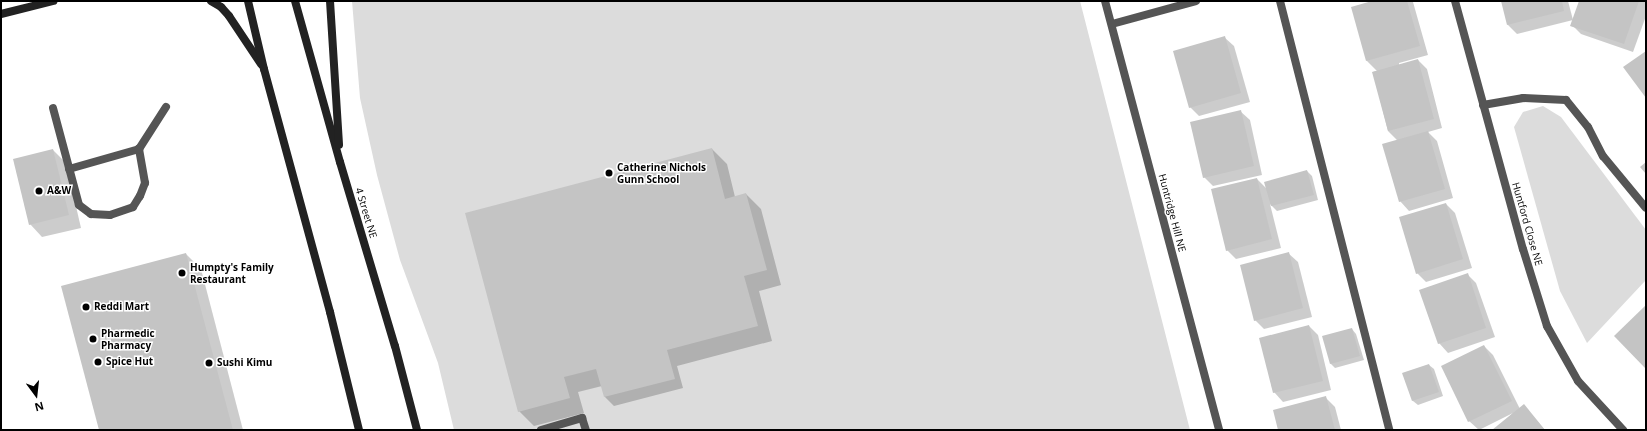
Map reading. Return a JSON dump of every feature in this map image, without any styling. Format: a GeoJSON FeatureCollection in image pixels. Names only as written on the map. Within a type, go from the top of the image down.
{"type":"FeatureCollection","features":[{"type":"Feature","properties":{"kind":"main road"},"geometry":{"type":"LineString","coordinates":[[1,14],[53,1]]}},
{"type":"Feature","properties":{"kind":"main road"},"geometry":{"type":"LineString","coordinates":[[211,1],[221,7],[229,16],[264,68]]}},
{"type":"Feature","properties":{"kind":"main road"},"geometry":{"type":"LineString","coordinates":[[248,1],[264,68],[330,312],[359,430]]}},
{"type":"Feature","properties":{"kind":"main road","name":"4 Street NE"},"geometry":{"type":"LineString","coordinates":[[295,1],[340,162],[395,346],[417,430]]}},
{"type":"Feature","properties":{"kind":"main road"},"geometry":{"type":"LineString","coordinates":[[330,1],[340,162]]}},
{"type":"Feature","properties":{"kind":"street","name":"Huntridge Hill NE"},"geometry":{"type":"LineString","coordinates":[[1105,1],[1219,430]]}},
{"type":"Feature","properties":{"kind":"street"},"geometry":{"type":"LineString","coordinates":[[1112,24],[1196,1]]}},
{"type":"Feature","properties":{"kind":"street"},"geometry":{"type":"LineString","coordinates":[[1280,1],[1389,430]]}},
{"type":"Feature","properties":{"kind":"street","name":"Huntford Close NE"},"geometry":{"type":"LineString","coordinates":[[1455,1],[1523,249],[1547,326],[1578,382],[1623,430]]}},
{"type":"Feature","properties":{"kind":"street"},"geometry":{"type":"LineString","coordinates":[[1483,105],[1523,98],[1566,100],[1588,127],[1603,156],[1646,208]]}},
{"type":"Feature","properties":{"kind":"street"},"geometry":{"type":"LineString","coordinates":[[69,169],[139,149],[166,107]]}},
{"type":"Feature","properties":{"kind":"street"},"geometry":{"type":"LineString","coordinates":[[53,108],[79,205],[91,214],[110,216],[133,207],[140,196],[145,183],[139,149]]}},
{"type":"Feature","properties":{"kind":"street"},"geometry":{"type":"LineString","coordinates":[[541,430],[582,418],[586,430]]}},
{"type":"Feature","properties":{"kind":"shaded area"},"geometry":{"type":"Polygon","coordinates":[[[352,1],[1080,1],[1190,430],[454,430],[438,363],[400,260],[377,175],[360,98],[352,1]]]}},
{"type":"Feature","properties":{"kind":"shaded area"},"geometry":{"type":"Polygon","coordinates":[[[1543,106],[1561,117],[1646,230],[1646,280],[1587,343],[1560,291],[1514,127],[1523,112],[1543,106]]]}},
{"type":"Feature","properties":{"kind":"building"},"geometry":{"type":"Polygon","coordinates":[[[1372,1],[1407,1],[1420,46],[1366,61],[1351,7],[1372,1]]]}},
{"type":"Feature","properties":{"kind":"building"},"geometry":{"type":"Polygon","coordinates":[[[1501,1],[1562,1],[1564,11],[1507,25],[1501,1]]]}},
{"type":"Feature","properties":{"kind":"building"},"geometry":{"type":"Polygon","coordinates":[[[1579,1],[1639,1],[1624,44],[1570,26],[1579,1]]]}},
{"type":"Feature","properties":{"kind":"building"},"geometry":{"type":"Polygon","coordinates":[[[1225,36],[1241,93],[1189,108],[1173,51],[1225,36]]]}},
{"type":"Feature","properties":{"kind":"building"},"geometry":{"type":"Polygon","coordinates":[[[1646,51],[1646,98],[1623,67],[1646,51]]]}},
{"type":"Feature","properties":{"kind":"building"},"geometry":{"type":"Polygon","coordinates":[[[1418,59],[1434,119],[1388,131],[1372,72],[1418,59]]]}},
{"type":"Feature","properties":{"kind":"building"},"geometry":{"type":"Polygon","coordinates":[[[1241,110],[1254,166],[1203,178],[1190,122],[1241,110]]]}},
{"type":"Feature","properties":{"kind":"building"},"geometry":{"type":"Polygon","coordinates":[[[1428,131],[1445,189],[1399,202],[1382,144],[1428,131]]]}},
{"type":"Feature","properties":{"kind":"building"},"geometry":{"type":"Polygon","coordinates":[[[712,148],[725,199],[746,193],[767,270],[744,276],[758,326],[667,350],[675,379],[604,397],[596,369],[564,377],[570,398],[518,412],[465,213],[712,148]]]}},
{"type":"Feature","properties":{"kind":"building"},"geometry":{"type":"Polygon","coordinates":[[[53,149],[69,215],[29,225],[13,159],[53,149]]]}},
{"type":"Feature","properties":{"kind":"building"},"geometry":{"type":"Polygon","coordinates":[[[1646,162],[1646,174],[1640,167],[1646,162]]]}},
{"type":"Feature","properties":{"kind":"building"},"geometry":{"type":"Polygon","coordinates":[[[1307,170],[1314,195],[1271,206],[1264,182],[1307,170]]]}},
{"type":"Feature","properties":{"kind":"building"},"geometry":{"type":"Polygon","coordinates":[[[1257,178],[1272,239],[1226,251],[1211,189],[1257,178]]]}},
{"type":"Feature","properties":{"kind":"building"},"geometry":{"type":"Polygon","coordinates":[[[1446,203],[1463,259],[1416,274],[1399,217],[1446,203]]]}},
{"type":"Feature","properties":{"kind":"building"},"geometry":{"type":"Polygon","coordinates":[[[1289,252],[1303,308],[1254,321],[1240,265],[1289,252]]]}},
{"type":"Feature","properties":{"kind":"building"},"geometry":{"type":"Polygon","coordinates":[[[186,253],[233,430],[99,430],[61,286],[186,253]]]}},
{"type":"Feature","properties":{"kind":"building"},"geometry":{"type":"Polygon","coordinates":[[[1468,273],[1486,328],[1438,344],[1419,290],[1468,273]]]}},
{"type":"Feature","properties":{"kind":"building"},"geometry":{"type":"Polygon","coordinates":[[[1646,305],[1646,369],[1614,336],[1646,305]]]}},
{"type":"Feature","properties":{"kind":"building"},"geometry":{"type":"Polygon","coordinates":[[[1309,325],[1323,381],[1273,393],[1259,338],[1309,325]]]}},
{"type":"Feature","properties":{"kind":"building"},"geometry":{"type":"Polygon","coordinates":[[[1352,328],[1360,356],[1330,364],[1322,336],[1352,328]]]}},
{"type":"Feature","properties":{"kind":"building"},"geometry":{"type":"Polygon","coordinates":[[[1484,345],[1512,401],[1468,422],[1441,366],[1484,345]]]}},
{"type":"Feature","properties":{"kind":"building"},"geometry":{"type":"Polygon","coordinates":[[[1429,364],[1439,392],[1412,401],[1402,373],[1429,364]]]}},
{"type":"Feature","properties":{"kind":"building"},"geometry":{"type":"Polygon","coordinates":[[[1326,396],[1335,430],[1278,430],[1273,410],[1326,396]]]}},
{"type":"Feature","properties":{"kind":"building"},"geometry":{"type":"Polygon","coordinates":[[[1524,404],[1545,430],[1492,430],[1524,404]]]}},
{"type":"Feature","properties":{"kind":"place","name":"Catherine Nichols Gunn School"},"geometry":{"type":"Point","coordinates":[609,173]}},
{"type":"Feature","properties":{"kind":"place","name":"A&W"},"geometry":{"type":"Point","coordinates":[39,191]}},
{"type":"Feature","properties":{"kind":"place","name":"Humpty's Family Restaurant"},"geometry":{"type":"Point","coordinates":[182,273]}},
{"type":"Feature","properties":{"kind":"place","name":"Reddi Mart"},"geometry":{"type":"Point","coordinates":[86,307]}},
{"type":"Feature","properties":{"kind":"place","name":"Pharmedic Pharmacy"},"geometry":{"type":"Point","coordinates":[93,339]}},
{"type":"Feature","properties":{"kind":"place","name":"Spice Hut"},"geometry":{"type":"Point","coordinates":[98,362]}},
{"type":"Feature","properties":{"kind":"place","name":"Sushi Kimu"},"geometry":{"type":"Point","coordinates":[209,363]}}]}
